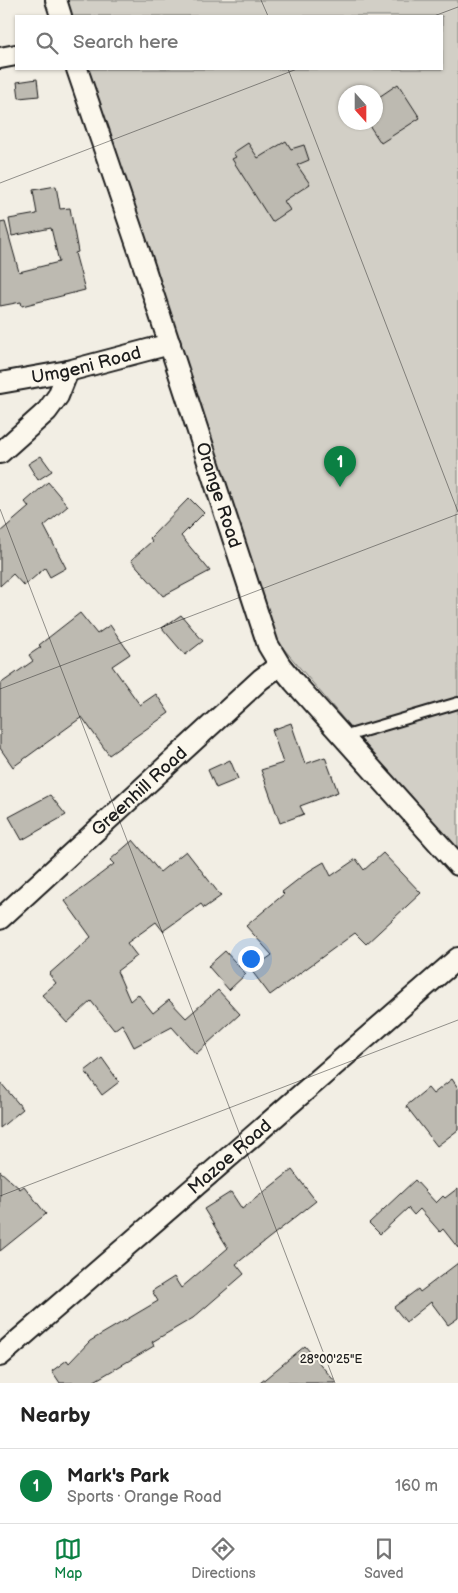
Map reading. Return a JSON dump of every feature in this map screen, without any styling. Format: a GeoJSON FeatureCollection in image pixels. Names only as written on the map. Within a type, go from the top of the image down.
{"type":"FeatureCollection","features":[{"type":"Feature","properties":{"kind":"street"},"geometry":{"type":"LineString","coordinates":[[56,0],[60,15]]}},
{"type":"Feature","properties":{"kind":"street"},"geometry":{"type":"LineString","coordinates":[[0,58],[15,55]]}},
{"type":"Feature","properties":{"kind":"street","name":"Orange Road"},"geometry":{"type":"LineString","coordinates":[[77,70],[170,344],[268,644],[280,665],[458,865]]}},
{"type":"Feature","properties":{"kind":"street","name":"Umgeni Road"},"geometry":{"type":"LineString","coordinates":[[0,383],[68,371],[170,344]]}},
{"type":"Feature","properties":{"kind":"street"},"geometry":{"type":"LineString","coordinates":[[0,453],[47,410],[58,396],[68,371]]}},
{"type":"Feature","properties":{"kind":"street","name":"Greenhill Road"},"geometry":{"type":"LineString","coordinates":[[0,920],[261,679],[280,665]]}},
{"type":"Feature","properties":{"kind":"street","name":"Mazoe Road"},"geometry":{"type":"LineString","coordinates":[[0,1356],[458,958]]}},
{"type":"Feature","properties":{"kind":"lane"},"geometry":{"type":"LineString","coordinates":[[343,737],[458,703]]}},
{"type":"Feature","properties":{"kind":"shaded area"},"geometry":{"type":"Polygon","coordinates":[[[63,0],[458,0],[458,854],[278,642],[164,332],[84,70],[443,70],[443,15],[68,15],[63,0]]]}},
{"type":"Feature","properties":{"kind":"building"},"geometry":{"type":"Polygon","coordinates":[[[37,79],[39,96],[19,98],[17,82],[37,79]]]}},
{"type":"Feature","properties":{"kind":"building"},"geometry":{"type":"Polygon","coordinates":[[[398,84],[420,118],[381,143],[372,130],[383,130],[383,94],[398,84]]]}},
{"type":"Feature","properties":{"kind":"building"},"geometry":{"type":"Polygon","coordinates":[[[286,141],[291,149],[304,145],[309,160],[297,165],[310,184],[284,201],[290,210],[272,222],[232,159],[236,157],[233,153],[248,143],[258,158],[286,141]]]}},
{"type":"Feature","properties":{"kind":"building"},"geometry":{"type":"Polygon","coordinates":[[[56,186],[60,209],[70,208],[78,252],[75,253],[85,290],[22,306],[21,302],[0,306],[0,223],[5,222],[19,272],[59,262],[51,228],[12,236],[9,219],[37,214],[33,190],[56,186]]]}},
{"type":"Feature","properties":{"kind":"building"},"geometry":{"type":"Polygon","coordinates":[[[41,456],[52,471],[38,480],[28,464],[41,456]]]}},
{"type":"Feature","properties":{"kind":"building"},"geometry":{"type":"Polygon","coordinates":[[[48,482],[68,506],[44,526],[66,568],[50,577],[45,568],[24,586],[13,574],[0,586],[0,532],[29,507],[25,502],[48,482]]]}},
{"type":"Feature","properties":{"kind":"building"},"geometry":{"type":"Polygon","coordinates":[[[189,498],[204,513],[181,536],[210,571],[163,596],[131,560],[152,541],[150,538],[189,498]]]}},
{"type":"Feature","properties":{"kind":"building"},"geometry":{"type":"Polygon","coordinates":[[[80,613],[97,634],[110,625],[130,654],[112,666],[140,705],[156,694],[169,713],[109,755],[82,717],[13,767],[0,748],[0,684],[33,661],[29,655],[80,613]]]}},
{"type":"Feature","properties":{"kind":"building"},"geometry":{"type":"Polygon","coordinates":[[[181,615],[203,641],[185,655],[162,628],[181,615]]]}},
{"type":"Feature","properties":{"kind":"building"},"geometry":{"type":"Polygon","coordinates":[[[291,723],[305,764],[325,757],[338,792],[300,806],[304,814],[280,823],[261,770],[283,763],[272,730],[291,723]]]}},
{"type":"Feature","properties":{"kind":"building"},"geometry":{"type":"Polygon","coordinates":[[[230,760],[238,779],[216,788],[208,770],[230,760]]]}},
{"type":"Feature","properties":{"kind":"building"},"geometry":{"type":"Polygon","coordinates":[[[50,795],[66,815],[22,840],[9,817],[50,795]]]}},
{"type":"Feature","properties":{"kind":"building"},"geometry":{"type":"Polygon","coordinates":[[[133,840],[160,872],[186,851],[221,896],[204,908],[201,904],[163,931],[156,922],[127,943],[137,956],[117,971],[130,1001],[138,994],[153,1013],[169,1000],[186,1018],[218,990],[240,1014],[196,1054],[172,1027],[134,1047],[122,1024],[114,1030],[91,1001],[67,1023],[42,995],[56,983],[49,974],[91,937],[65,901],[114,864],[110,860],[133,840]]]}},
{"type":"Feature","properties":{"kind":"building"},"geometry":{"type":"Polygon","coordinates":[[[383,853],[421,893],[366,944],[355,933],[270,995],[251,970],[272,955],[246,926],[284,894],[282,892],[324,862],[331,876],[356,859],[364,870],[383,853]]]}},
{"type":"Feature","properties":{"kind":"building"},"geometry":{"type":"Polygon","coordinates":[[[225,951],[246,974],[229,990],[208,966],[225,951]]]}},
{"type":"Feature","properties":{"kind":"building"},"geometry":{"type":"Polygon","coordinates":[[[102,1058],[119,1082],[102,1095],[85,1071],[102,1058]]]}},
{"type":"Feature","properties":{"kind":"building"},"geometry":{"type":"Polygon","coordinates":[[[452,1079],[458,1088],[458,1130],[437,1146],[406,1106],[428,1088],[433,1094],[452,1079]]]}},
{"type":"Feature","properties":{"kind":"building"},"geometry":{"type":"Polygon","coordinates":[[[0,1082],[23,1109],[0,1128],[0,1082]]]}},
{"type":"Feature","properties":{"kind":"building"},"geometry":{"type":"Polygon","coordinates":[[[292,1170],[316,1201],[236,1264],[244,1274],[193,1318],[152,1342],[154,1346],[91,1383],[60,1383],[52,1371],[67,1360],[69,1363],[90,1341],[158,1301],[152,1291],[174,1277],[181,1288],[228,1248],[204,1209],[231,1192],[242,1209],[292,1170]]]}},
{"type":"Feature","properties":{"kind":"building"},"geometry":{"type":"Polygon","coordinates":[[[0,1171],[20,1189],[24,1186],[46,1214],[0,1251],[0,1171]]]}},
{"type":"Feature","properties":{"kind":"building"},"geometry":{"type":"Polygon","coordinates":[[[415,1180],[436,1203],[443,1196],[445,1198],[458,1188],[458,1248],[443,1229],[440,1232],[420,1209],[414,1215],[408,1208],[380,1234],[369,1223],[415,1180]]]}},
{"type":"Feature","properties":{"kind":"building"},"geometry":{"type":"Polygon","coordinates":[[[458,1263],[458,1318],[448,1325],[431,1302],[406,1322],[394,1307],[418,1289],[420,1292],[458,1263]]]}},
{"type":"Feature","properties":{"kind":"building"},"geometry":{"type":"Polygon","coordinates":[[[305,1346],[336,1383],[260,1383],[305,1346]]]}},
{"type":"Feature","properties":{"kind":"place","name":"Mark's Park"},"geometry":{"type":"Point","coordinates":[340,487]}}]}
